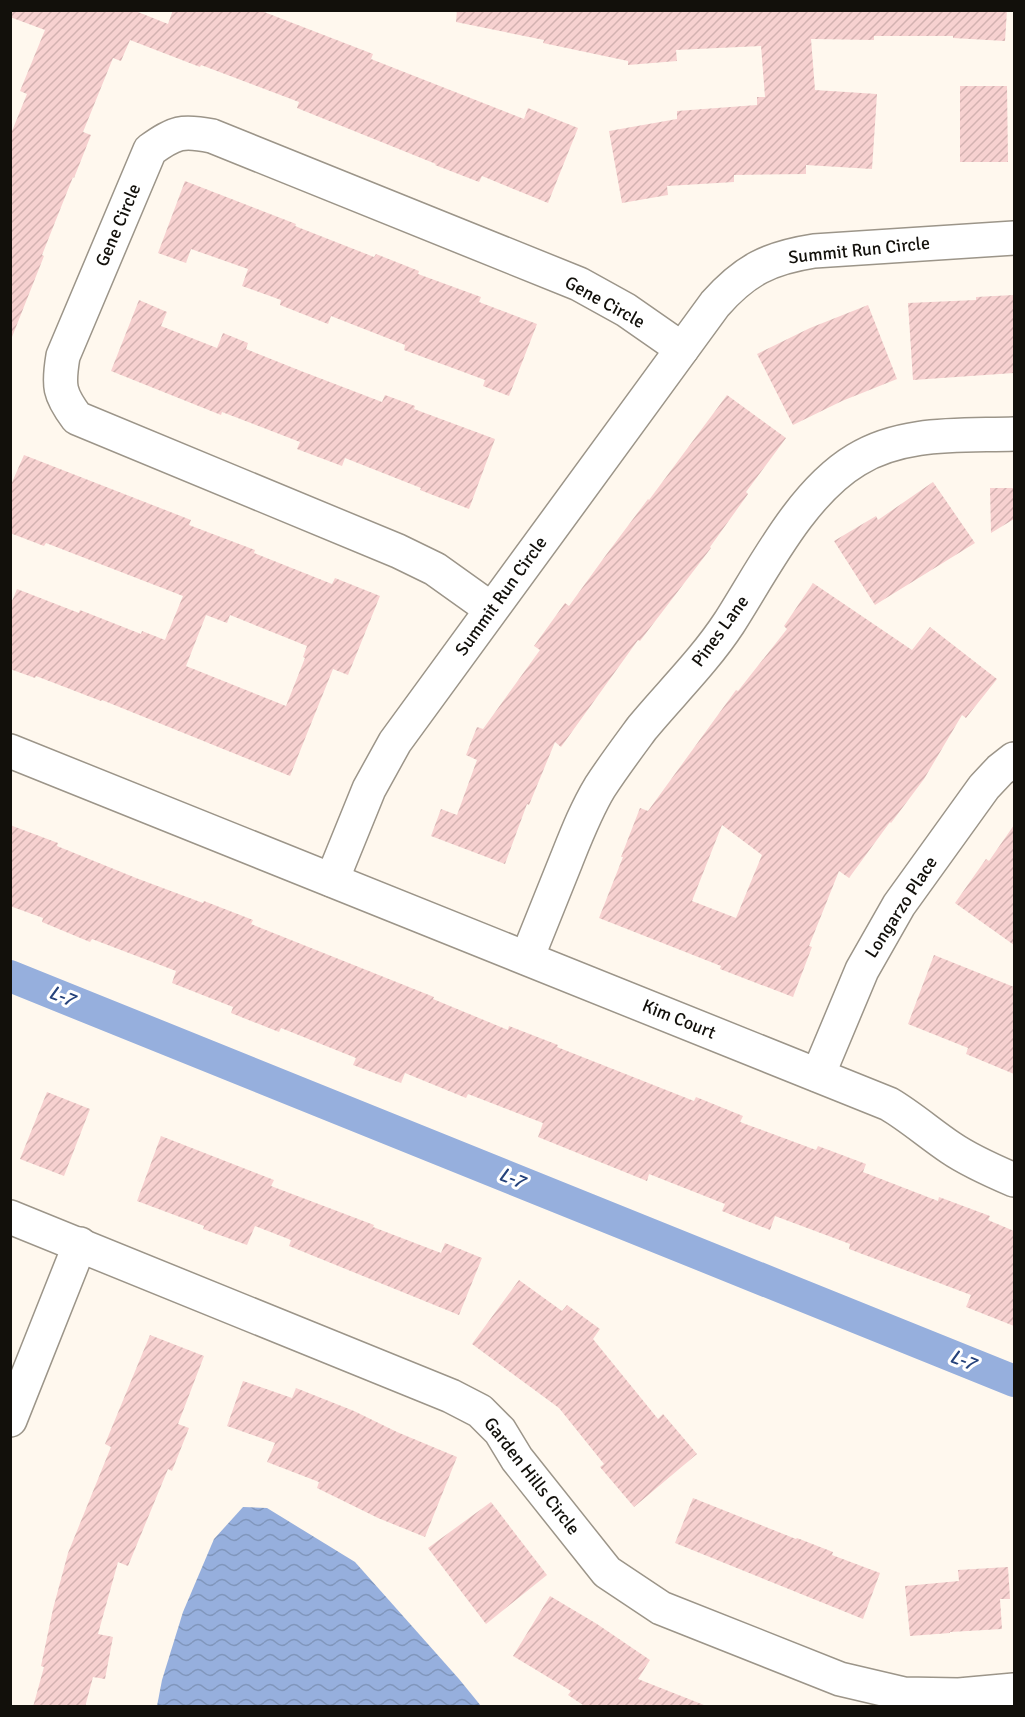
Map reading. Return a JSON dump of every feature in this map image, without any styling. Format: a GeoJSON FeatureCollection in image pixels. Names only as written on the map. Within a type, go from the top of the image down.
{"type":"FeatureCollection","features":[{"type":"Feature","properties":{"kind":"street","name":"Gene Circle"},"geometry":{"type":"LineString","coordinates":[[491,609],[435,569],[398,551],[77,418],[64,400],[59,379],[63,357],[150,150],[168,137],[190,132],[212,136],[579,284],[626,310],[682,349]]}},
{"type":"Feature","properties":{"kind":"street","name":"Summit Run Circle"},"geometry":{"type":"LineString","coordinates":[[332,880],[369,789],[395,742],[715,304],[730,287],[769,261],[791,254],[1014,237]]}},
{"type":"Feature","properties":{"kind":"street","name":"Pines Lane"},"geometry":{"type":"LineString","coordinates":[[527,958],[578,831],[599,789],[642,729],[701,660],[727,625],[790,527],[824,485],[857,459],[896,442],[917,438],[1014,434]]}},
{"type":"Feature","properties":{"kind":"street"},"geometry":{"type":"LineString","coordinates":[[10,751],[332,880]]}},
{"type":"Feature","properties":{"kind":"street","name":"Longarzo Place"},"geometry":{"type":"LineString","coordinates":[[818,1075],[862,970],[899,904],[984,787],[1014,759]]}},
{"type":"Feature","properties":{"kind":"street","name":"Kim Court"},"geometry":{"type":"LineString","coordinates":[[332,880],[889,1104],[952,1149],[1014,1180]]}},
{"type":"Feature","properties":{"kind":"street","name":"Garden Hills Circle"},"geometry":{"type":"LineString","coordinates":[[10,1217],[440,1392],[480,1411],[500,1431],[517,1459],[607,1572],[661,1608],[840,1678],[904,1694],[959,1695],[1014,1690]]}},
{"type":"Feature","properties":{"kind":"street"},"geometry":{"type":"LineString","coordinates":[[10,1420],[80,1244]]}},
{"type":"Feature","properties":{"kind":"water"},"geometry":{"type":"Polygon","coordinates":[[[243,1507],[267,1508],[355,1562],[481,1706],[157,1706],[162,1680],[183,1612],[214,1539],[243,1507]]]}},
{"type":"Feature","properties":{"kind":"building"},"geometry":{"type":"Polygon","coordinates":[[[10,10],[133,10],[168,24],[173,10],[259,10],[373,54],[371,59],[524,119],[528,108],[578,128],[548,203],[482,176],[479,182],[435,165],[297,108],[299,102],[130,40],[121,61],[113,58],[83,132],[91,135],[42,255],[44,256],[12,337],[10,337],[10,136],[27,94],[20,91],[45,30],[10,17],[10,10]]]}},
{"type":"Feature","properties":{"kind":"building"},"geometry":{"type":"Polygon","coordinates":[[[457,10],[1007,10],[1005,41],[953,38],[953,36],[874,36],[874,40],[811,39],[815,90],[877,94],[872,169],[806,165],[806,174],[734,175],[734,182],[667,186],[668,195],[622,203],[609,131],[677,119],[677,111],[757,105],[757,97],[765,97],[761,46],[676,50],[677,61],[628,65],[628,61],[543,43],[544,40],[456,22],[457,10]]]}},
{"type":"Feature","properties":{"kind":"building"},"geometry":{"type":"Polygon","coordinates":[[[960,86],[1007,86],[1008,162],[960,162],[960,86]]]}},
{"type":"Feature","properties":{"kind":"building"},"geometry":{"type":"Polygon","coordinates":[[[185,181],[374,257],[376,254],[419,271],[418,274],[481,297],[479,302],[537,324],[509,396],[483,386],[485,380],[404,350],[405,345],[331,316],[328,324],[280,305],[281,300],[242,286],[248,269],[191,249],[186,263],[158,253],[185,181]]]}},
{"type":"Feature","properties":{"kind":"building"},"geometry":{"type":"Polygon","coordinates":[[[1014,295],[1014,373],[913,380],[908,303],[976,300],[976,297],[1014,295]]]}},
{"type":"Feature","properties":{"kind":"building"},"geometry":{"type":"Polygon","coordinates":[[[139,300],[167,312],[161,326],[217,348],[223,333],[248,343],[246,349],[301,371],[382,402],[385,395],[415,406],[414,409],[495,439],[469,509],[345,458],[342,466],[297,449],[300,442],[222,412],[221,415],[111,371],[139,300]]]}},
{"type":"Feature","properties":{"kind":"building"},"geometry":{"type":"Polygon","coordinates":[[[868,305],[897,379],[842,401],[793,425],[757,354],[810,328],[868,305]]]}},
{"type":"Feature","properties":{"kind":"building"},"geometry":{"type":"Polygon","coordinates":[[[727,395],[786,438],[746,492],[748,494],[711,548],[640,641],[638,640],[561,747],[555,742],[529,805],[527,804],[505,864],[431,836],[441,809],[457,815],[477,760],[466,755],[477,727],[483,729],[540,650],[534,646],[565,603],[569,606],[727,395]]]}},
{"type":"Feature","properties":{"kind":"building"},"geometry":{"type":"Polygon","coordinates":[[[24,455],[191,520],[189,525],[255,550],[254,553],[332,584],[335,578],[380,596],[348,675],[333,669],[290,776],[102,700],[10,669],[10,606],[17,589],[79,613],[80,610],[141,634],[142,631],[165,640],[183,596],[46,543],[44,546],[10,533],[10,487],[24,455]],[[206,615],[186,666],[286,706],[305,658],[303,657],[307,646],[230,615],[227,623],[206,615]]]}},
{"type":"Feature","properties":{"kind":"building"},"geometry":{"type":"Polygon","coordinates":[[[933,482],[975,543],[875,605],[834,541],[876,516],[878,520],[933,482]]]}},
{"type":"Feature","properties":{"kind":"building"},"geometry":{"type":"Polygon","coordinates":[[[990,488],[1014,488],[1014,519],[991,533],[990,488]]]}},
{"type":"Feature","properties":{"kind":"building"},"geometry":{"type":"Polygon","coordinates":[[[813,583],[912,650],[930,627],[997,679],[966,718],[962,715],[924,779],[849,878],[839,871],[809,946],[812,947],[793,997],[599,918],[640,808],[648,811],[736,690],[738,691],[787,629],[784,626],[813,583]],[[722,825],[692,901],[736,918],[762,855],[722,825]]]}},
{"type":"Feature","properties":{"kind":"building"},"geometry":{"type":"Polygon","coordinates":[[[10,825],[58,843],[57,846],[136,878],[253,920],[251,924],[434,997],[433,999],[508,1030],[509,1026],[694,1101],[696,1097],[743,1116],[740,1122],[816,1150],[818,1146],[866,1164],[863,1172],[938,1201],[939,1197],[990,1216],[988,1220],[1014,1231],[1014,1326],[966,1307],[971,1295],[849,1249],[850,1244],[775,1216],[770,1230],[722,1211],[725,1204],[649,1174],[647,1181],[538,1137],[543,1123],[468,1094],[466,1098],[405,1073],[401,1083],[353,1065],[356,1058],[281,1028],[279,1032],[231,1013],[233,1007],[172,983],[176,971],[92,939],[90,942],[42,922],[43,918],[10,906],[10,825]]]}},
{"type":"Feature","properties":{"kind":"building"},"geometry":{"type":"Polygon","coordinates":[[[1014,825],[1014,945],[955,903],[986,859],[989,861],[1014,825]]]}},
{"type":"Feature","properties":{"kind":"building"},"geometry":{"type":"Polygon","coordinates":[[[934,955],[1014,987],[1014,1074],[966,1054],[968,1048],[908,1024],[934,955]]]}},
{"type":"Feature","properties":{"kind":"building"},"geometry":{"type":"Polygon","coordinates":[[[47,1092],[90,1109],[64,1176],[20,1159],[47,1092]]]}},
{"type":"Feature","properties":{"kind":"building"},"geometry":{"type":"Polygon","coordinates":[[[161,1136],[274,1180],[271,1186],[441,1253],[445,1243],[482,1258],[459,1315],[289,1246],[291,1240],[255,1226],[247,1245],[137,1201],[161,1136]]]}},
{"type":"Feature","properties":{"kind":"building"},"geometry":{"type":"Polygon","coordinates":[[[519,1280],[562,1311],[567,1305],[600,1329],[593,1339],[658,1419],[663,1414],[697,1454],[634,1507],[600,1467],[604,1464],[559,1408],[472,1344],[519,1280]]]}},
{"type":"Feature","properties":{"kind":"building"},"geometry":{"type":"Polygon","coordinates":[[[150,1335],[204,1356],[178,1424],[189,1428],[172,1471],[168,1469],[128,1566],[118,1562],[98,1634],[113,1637],[105,1679],[93,1677],[85,1707],[33,1707],[44,1667],[41,1666],[53,1609],[68,1553],[111,1447],[105,1444],[150,1335]]]}},
{"type":"Feature","properties":{"kind":"building"},"geometry":{"type":"Polygon","coordinates":[[[243,1381],[292,1398],[296,1388],[457,1457],[425,1537],[378,1518],[317,1488],[319,1482],[267,1462],[275,1443],[227,1426],[243,1381]]]}},
{"type":"Feature","properties":{"kind":"building"},"geometry":{"type":"Polygon","coordinates":[[[693,1498],[833,1552],[832,1555],[880,1573],[863,1619],[675,1543],[693,1498]]]}},
{"type":"Feature","properties":{"kind":"building"},"geometry":{"type":"Polygon","coordinates":[[[491,1502],[547,1575],[486,1624],[428,1548],[491,1502]]]}},
{"type":"Feature","properties":{"kind":"building"},"geometry":{"type":"Polygon","coordinates":[[[1008,1567],[1010,1599],[1000,1599],[1002,1629],[910,1636],[905,1586],[959,1581],[958,1570],[1008,1567]]]}},
{"type":"Feature","properties":{"kind":"building"},"geometry":{"type":"Polygon","coordinates":[[[550,1596],[650,1660],[638,1679],[704,1705],[703,1707],[586,1707],[568,1695],[571,1691],[513,1656],[550,1596]]]}},
{"type":"Feature","properties":{"kind":"waterway","name":"L-7"},"geometry":{"type":"LineString","coordinates":[[10,976],[1014,1381]]}}]}
